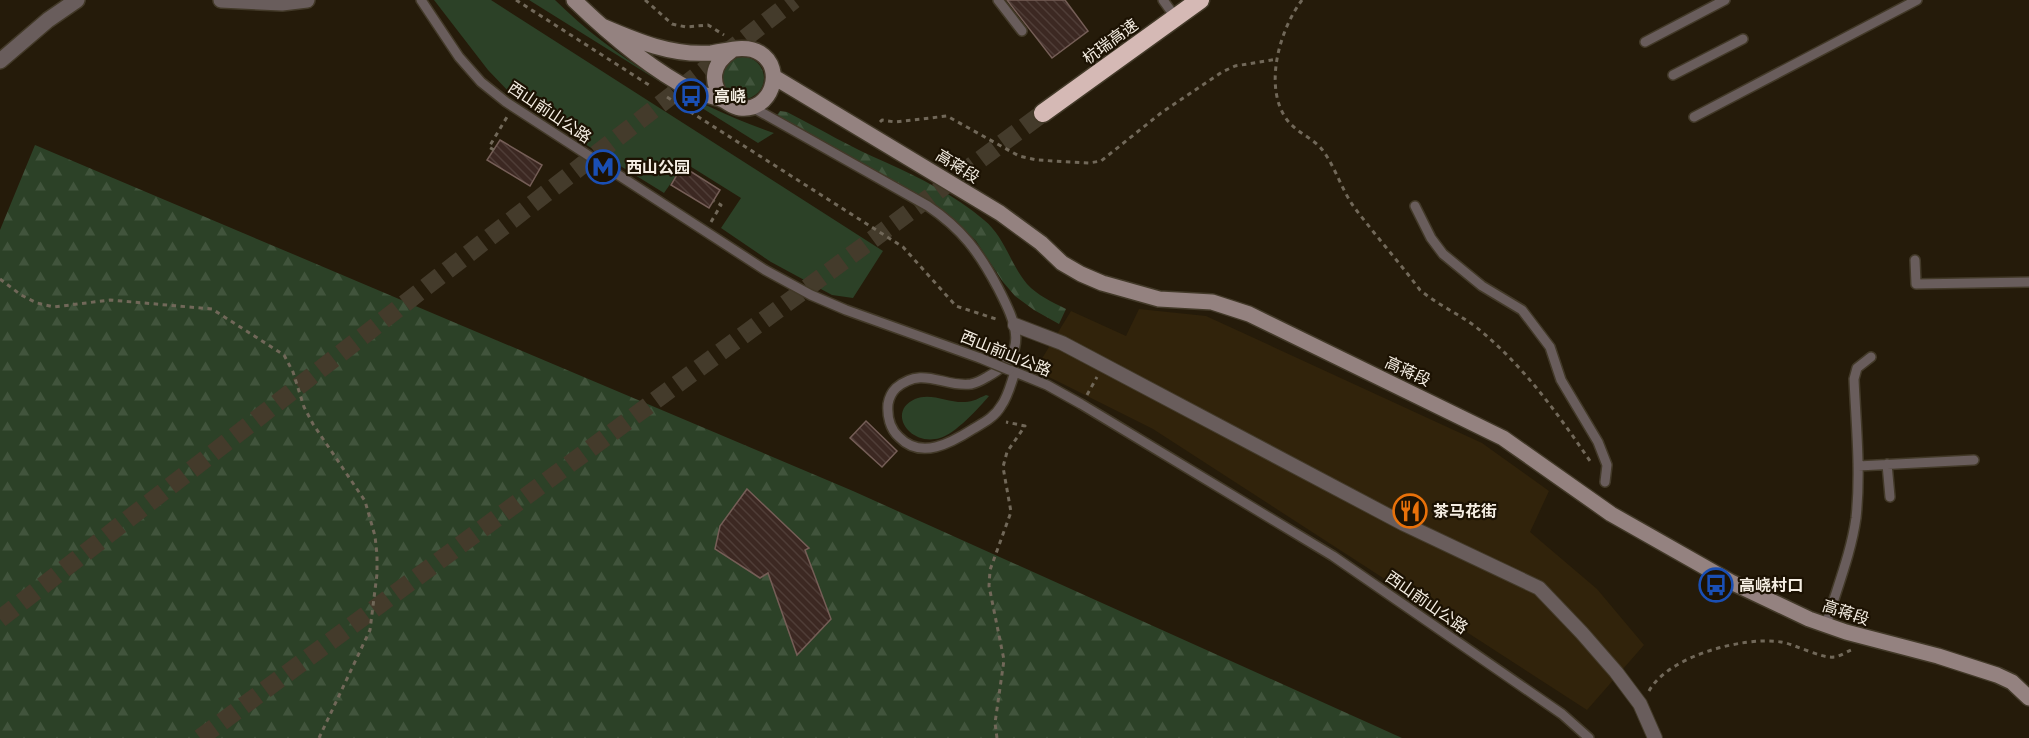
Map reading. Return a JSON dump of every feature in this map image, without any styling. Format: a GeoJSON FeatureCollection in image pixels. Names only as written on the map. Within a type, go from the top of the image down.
{"type":"FeatureCollection","features":[{"type":"Feature","properties":{"kind":"highway","name":"杭瑞高速"},"geometry":{"type":"LineString","coordinates":[[1043,113],[1200,0]]}},
{"type":"Feature","properties":{"kind":"main road"},"geometry":{"type":"LineString","coordinates":[[574,0],[645,61],[694,91],[724,100]]}},
{"type":"Feature","properties":{"kind":"main road"},"geometry":{"type":"LineString","coordinates":[[602,26],[639,41],[673,51],[691,54],[741,48],[760,53],[767,59],[774,77],[768,96],[761,103],[752,107],[732,106],[717,93],[714,84],[717,64],[731,51]]}},
{"type":"Feature","properties":{"kind":"main road","name":"高蒋段"},"geometry":{"type":"LineString","coordinates":[[774,77],[1000,213],[1041,243],[1062,263],[1081,274],[1102,283],[1159,299],[1212,302],[1250,314],[1503,438],[1611,514],[1731,582],[1826,625],[1997,675],[2012,682],[2029,698]]}},
{"type":"Feature","properties":{"kind":"street"},"geometry":{"type":"LineString","coordinates":[[0,62],[48,20],[77,0]]}},
{"type":"Feature","properties":{"kind":"street"},"geometry":{"type":"LineString","coordinates":[[221,0],[282,3],[307,0]]}},
{"type":"Feature","properties":{"kind":"street"},"geometry":{"type":"LineString","coordinates":[[1015,325],[1062,343],[1404,524],[1539,588],[1616,672],[1640,704],[1655,738]]}},
{"type":"Feature","properties":{"kind":"lane","name":"西山前山公路"},"geometry":{"type":"LineString","coordinates":[[421,0],[459,57],[481,82],[513,107],[765,270],[811,295],[846,310],[980,358],[1047,385],[1081,404],[1333,556],[1562,714],[1589,738]]}},
{"type":"Feature","properties":{"kind":"lane"},"geometry":{"type":"LineString","coordinates":[[998,0],[1022,31]]}},
{"type":"Feature","properties":{"kind":"lane"},"geometry":{"type":"LineString","coordinates":[[1163,0],[1176,18]]}},
{"type":"Feature","properties":{"kind":"lane"},"geometry":{"type":"LineString","coordinates":[[1645,42],[1725,0]]}},
{"type":"Feature","properties":{"kind":"lane"},"geometry":{"type":"LineString","coordinates":[[1694,117],[1917,0]]}},
{"type":"Feature","properties":{"kind":"lane"},"geometry":{"type":"LineString","coordinates":[[1673,75],[1743,39]]}},
{"type":"Feature","properties":{"kind":"lane"},"geometry":{"type":"LineString","coordinates":[[752,107],[945,217],[960,230],[982,259],[1010,311],[1017,338],[1014,351],[1009,361],[989,376],[972,384],[959,384],[927,377],[915,378],[894,391],[888,400],[889,421],[895,433],[904,443],[919,448],[947,445],[989,419],[1002,406],[1012,371]]}},
{"type":"Feature","properties":{"kind":"lane"},"geometry":{"type":"LineString","coordinates":[[1415,207],[1431,238],[1443,254],[1482,286],[1522,310],[1550,347],[1561,380],[1598,442],[1607,465],[1605,482]]}},
{"type":"Feature","properties":{"kind":"lane"},"geometry":{"type":"LineString","coordinates":[[1915,260],[1916,284],[2029,282]]}},
{"type":"Feature","properties":{"kind":"lane"},"geometry":{"type":"LineString","coordinates":[[1826,625],[1856,518],[1858,466],[1854,379],[1857,368],[1871,357]]}},
{"type":"Feature","properties":{"kind":"lane"},"geometry":{"type":"LineString","coordinates":[[1858,466],[1974,460]]}},
{"type":"Feature","properties":{"kind":"lane"},"geometry":{"type":"LineString","coordinates":[[1887,464],[1890,497]]}},
{"type":"Feature","properties":{"kind":"path"},"geometry":{"type":"LineString","coordinates":[[516,0],[655,89]]}},
{"type":"Feature","properties":{"kind":"path"},"geometry":{"type":"LineString","coordinates":[[645,0],[672,24],[686,27],[708,26],[724,34]]}},
{"type":"Feature","properties":{"kind":"path"},"geometry":{"type":"LineString","coordinates":[[1302,0],[1287,23],[1278,59],[1276,83],[1284,115],[1292,126],[1320,147],[1353,206],[1420,290],[1478,329],[1504,351],[1547,399],[1605,482]]}},
{"type":"Feature","properties":{"kind":"path"},"geometry":{"type":"LineString","coordinates":[[870,134],[882,120],[895,122],[947,116],[1019,156],[1036,160],[1089,163],[1101,161],[1161,113],[1222,72],[1235,66],[1278,59]]}},
{"type":"Feature","properties":{"kind":"path"},"geometry":{"type":"LineString","coordinates":[[664,95],[903,247],[956,306],[1015,325]]}},
{"type":"Feature","properties":{"kind":"path"},"geometry":{"type":"LineString","coordinates":[[494,150],[489,147],[513,107]]}},
{"type":"Feature","properties":{"kind":"path"},"geometry":{"type":"LineString","coordinates":[[704,231],[721,205],[714,201]]}},
{"type":"Feature","properties":{"kind":"path"},"geometry":{"type":"LineString","coordinates":[[0,279],[21,295],[37,303],[54,307],[111,300],[212,309],[284,355],[313,424],[365,501],[375,536],[377,555],[370,630],[319,738]]}},
{"type":"Feature","properties":{"kind":"path"},"geometry":{"type":"LineString","coordinates":[[1081,404],[1104,365]]}},
{"type":"Feature","properties":{"kind":"path"},"geometry":{"type":"LineString","coordinates":[[989,419],[1025,426],[1007,452],[1003,467],[1011,512],[990,570],[989,586],[1004,660],[995,723],[997,738]]}},
{"type":"Feature","properties":{"kind":"path"},"geometry":{"type":"LineString","coordinates":[[1646,717],[1647,699],[1654,682],[1677,664],[1721,646],[1739,642],[1780,642],[1833,658],[1874,640]]}},
{"type":"Feature","properties":{"kind":"shaded area","name":"茶马花街"},"geometry":{"type":"Polygon","coordinates":[[[1139,309],[1206,316],[1482,443],[1549,491],[1530,532],[1597,589],[1644,645],[1587,710],[1153,429],[1035,370],[1071,311],[1126,336],[1139,309]]]}},
{"type":"Feature","properties":{"kind":"green space"},"geometry":{"type":"Polygon","coordinates":[[[434,0],[491,0],[883,251],[853,298],[832,295],[771,262],[721,228],[741,198],[685,163],[664,193],[580,141],[510,93],[488,70],[434,0]]]}},
{"type":"Feature","properties":{"kind":"green space"},"geometry":{"type":"Polygon","coordinates":[[[529,0],[555,0],[604,42],[657,78],[714,109],[774,133],[758,143],[529,0]]]}},
{"type":"Feature","properties":{"kind":"green space"},"geometry":{"type":"Polygon","coordinates":[[[743,57],[758,63],[764,78],[758,93],[743,99],[728,93],[722,78],[728,63],[743,57]]]}},
{"type":"Feature","properties":{"kind":"green space"},"geometry":{"type":"Polygon","coordinates":[[[780,111],[787,112],[860,151],[924,181],[973,211],[997,234],[1027,284],[1040,295],[1066,309],[1059,324],[1015,296],[976,241],[951,217],[780,120],[777,115],[780,111]]]}},
{"type":"Feature","properties":{"kind":"green space"},"geometry":{"type":"Polygon","coordinates":[[[35,145],[853,491],[1402,738],[0,738],[0,230],[35,145]]]}},
{"type":"Feature","properties":{"kind":"green space"},"geometry":{"type":"Polygon","coordinates":[[[989,396],[966,420],[940,438],[919,438],[905,427],[902,419],[902,412],[907,405],[921,397],[965,402],[989,396]]]}},
{"type":"Feature","properties":{"kind":"building"},"geometry":{"type":"Polygon","coordinates":[[[1007,0],[1065,0],[1088,31],[1052,58],[1007,0]]]}},
{"type":"Feature","properties":{"kind":"building"},"geometry":{"type":"Polygon","coordinates":[[[500,140],[542,165],[530,186],[487,160],[500,140]]]}},
{"type":"Feature","properties":{"kind":"building"},"geometry":{"type":"Polygon","coordinates":[[[682,166],[720,190],[709,208],[671,185],[682,166]]]}},
{"type":"Feature","properties":{"kind":"building"},"geometry":{"type":"Polygon","coordinates":[[[866,421],[897,451],[882,467],[850,438],[866,421]]]}},
{"type":"Feature","properties":{"kind":"building"},"geometry":{"type":"Polygon","coordinates":[[[747,489],[809,548],[805,550],[831,619],[797,655],[768,573],[760,578],[715,549],[720,526],[747,489]]]}},
{"type":"Feature","properties":{"kind":"tunnel"},"geometry":{"type":"LineString","coordinates":[[0,619],[794,0]]}},
{"type":"Feature","properties":{"kind":"tunnel"},"geometry":{"type":"LineString","coordinates":[[200,738],[1043,113]]}},
{"type":"Feature","properties":{"kind":"place","name":"高峣"},"geometry":{"type":"Point","coordinates":[691,96]}},
{"type":"Feature","properties":{"kind":"place","name":"西山公园"},"geometry":{"type":"Point","coordinates":[603,167]}},
{"type":"Feature","properties":{"kind":"place","name":"茶马花街"},"geometry":{"type":"Point","coordinates":[1410,511]}},
{"type":"Feature","properties":{"kind":"place","name":"高峣村口"},"geometry":{"type":"Point","coordinates":[1716,585]}}]}
